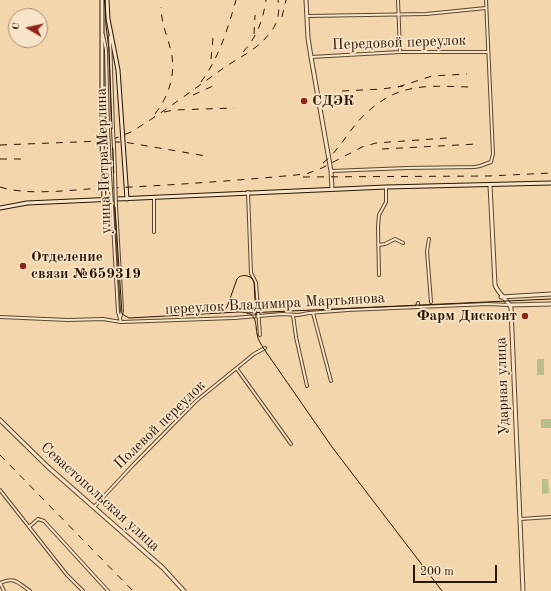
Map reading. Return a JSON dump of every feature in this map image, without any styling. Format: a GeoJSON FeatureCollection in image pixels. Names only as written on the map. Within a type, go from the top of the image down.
{"type":"FeatureCollection","features":[{"type":"Feature","properties":{"kind":"main road","name":"улица Петра Мерлина"},"geometry":{"type":"LineString","coordinates":[[102,0],[102,141],[104,199]]}},
{"type":"Feature","properties":{"kind":"main road","name":"улица Петра Мерлина"},"geometry":{"type":"LineString","coordinates":[[107,0],[108,19],[118,70],[128,199]]}},
{"type":"Feature","properties":{"kind":"main road"},"geometry":{"type":"LineString","coordinates":[[306,0],[311,57],[331,172],[332,189]]}},
{"type":"Feature","properties":{"kind":"main road"},"geometry":{"type":"LineString","coordinates":[[0,208],[27,203],[248,192],[551,183]]}},
{"type":"Feature","properties":{"kind":"main road"},"geometry":{"type":"LineString","coordinates":[[490,185],[495,285],[501,297],[510,305]]}},
{"type":"Feature","properties":{"kind":"main road"},"geometry":{"type":"LineString","coordinates":[[501,297],[551,294]]}},
{"type":"Feature","properties":{"kind":"main road","name":"переулок Владимира Мартьянова"},"geometry":{"type":"LineString","coordinates":[[510,305],[551,304]]}},
{"type":"Feature","properties":{"kind":"main road","name":"Ударная улица"},"geometry":{"type":"LineString","coordinates":[[510,305],[523,591]]}},
{"type":"Feature","properties":{"kind":"main road","name":"Севастопольская улица"},"geometry":{"type":"LineString","coordinates":[[0,420],[48,467],[163,568],[184,591]]}},
{"type":"Feature","properties":{"kind":"street"},"geometry":{"type":"LineString","coordinates":[[398,0],[400,52]]}},
{"type":"Feature","properties":{"kind":"street"},"geometry":{"type":"LineString","coordinates":[[331,172],[480,166],[490,163],[492,160],[491,94],[486,0]]}},
{"type":"Feature","properties":{"kind":"street"},"geometry":{"type":"LineString","coordinates":[[307,16],[426,14],[486,8]]}},
{"type":"Feature","properties":{"kind":"street"},"geometry":{"type":"LineString","coordinates":[[103,20],[108,19]]}},
{"type":"Feature","properties":{"kind":"street","name":"улица Петра Мерлина"},"geometry":{"type":"LineString","coordinates":[[110,28],[116,206],[122,311],[120,318]]}},
{"type":"Feature","properties":{"kind":"street","name":"улица Петра Мерлина"},"geometry":{"type":"LineString","coordinates":[[102,31],[106,50],[110,174],[118,312],[121,322]]}},
{"type":"Feature","properties":{"kind":"street","name":"Передовой переулок"},"geometry":{"type":"LineString","coordinates":[[311,57],[400,52],[488,52]]}},
{"type":"Feature","properties":{"kind":"street"},"geometry":{"type":"LineString","coordinates":[[379,275],[378,218],[386,202],[386,187]]}},
{"type":"Feature","properties":{"kind":"street"},"geometry":{"type":"LineString","coordinates":[[248,192],[251,273],[256,283],[260,335]]}},
{"type":"Feature","properties":{"kind":"street"},"geometry":{"type":"LineString","coordinates":[[154,197],[154,232]]}},
{"type":"Feature","properties":{"kind":"street"},"geometry":{"type":"LineString","coordinates":[[378,245],[385,244],[395,239],[403,243]]}},
{"type":"Feature","properties":{"kind":"street"},"geometry":{"type":"LineString","coordinates":[[429,239],[427,251],[432,302]]}},
{"type":"Feature","properties":{"kind":"street"},"geometry":{"type":"LineString","coordinates":[[417,307],[418,302]]}},
{"type":"Feature","properties":{"kind":"street","name":"переулок Владимира Мартьянова"},"geometry":{"type":"LineString","coordinates":[[0,317],[68,320],[103,319],[121,322],[234,318],[417,307],[488,304],[510,305]]}},
{"type":"Feature","properties":{"kind":"street"},"geometry":{"type":"LineString","coordinates":[[313,313],[331,380]]}},
{"type":"Feature","properties":{"kind":"street"},"geometry":{"type":"LineString","coordinates":[[293,315],[296,337],[307,386]]}},
{"type":"Feature","properties":{"kind":"street","name":"Полевой переулок"},"geometry":{"type":"LineString","coordinates":[[94,507],[196,401],[254,354],[265,348]]}},
{"type":"Feature","properties":{"kind":"street"},"geometry":{"type":"LineString","coordinates":[[237,369],[291,444]]}},
{"type":"Feature","properties":{"kind":"street"},"geometry":{"type":"LineString","coordinates":[[0,490],[67,575],[83,591]]}},
{"type":"Feature","properties":{"kind":"street"},"geometry":{"type":"LineString","coordinates":[[519,519],[551,517]]}},
{"type":"Feature","properties":{"kind":"street"},"geometry":{"type":"LineString","coordinates":[[29,527],[38,519],[44,521],[108,591]]}},
{"type":"Feature","properties":{"kind":"street"},"geometry":{"type":"LineString","coordinates":[[4,591],[0,583],[9,579],[30,591]]}},
{"type":"Feature","properties":{"kind":"green space"},"geometry":{"type":"Polygon","coordinates":[[[537,359],[544,359],[544,375],[537,375],[537,359]]]}},
{"type":"Feature","properties":{"kind":"green space"},"geometry":{"type":"Polygon","coordinates":[[[541,419],[551,419],[551,428],[541,428],[541,419]]]}},
{"type":"Feature","properties":{"kind":"green space"},"geometry":{"type":"Polygon","coordinates":[[[542,479],[548,479],[549,493],[542,494],[542,479]]]}},
{"type":"Feature","properties":{"kind":"tram line"},"geometry":{"type":"LineString","coordinates":[[105,0],[109,49],[115,207],[122,314],[129,318],[238,312],[249,313],[252,315],[255,321],[258,338],[264,349],[332,447],[442,591]]}},
{"type":"Feature","properties":{"kind":"tram line"},"geometry":{"type":"LineString","coordinates":[[219,313],[224,311],[227,307],[237,279],[240,276],[246,276],[252,278],[254,282],[256,317]]}},
{"type":"Feature","properties":{"kind":"tram line"},"geometry":{"type":"LineString","coordinates":[[247,313],[551,299]]}},
{"type":"Feature","properties":{"kind":"railway"},"geometry":{"type":"LineString","coordinates":[[201,82],[218,53],[236,0]]}},
{"type":"Feature","properties":{"kind":"railway"},"geometry":{"type":"LineString","coordinates":[[243,52],[259,28],[266,0]]}},
{"type":"Feature","properties":{"kind":"railway"},"geometry":{"type":"LineString","coordinates":[[0,145],[102,141],[116,138],[131,132],[260,44],[272,30],[276,22],[279,9],[278,0]]}},
{"type":"Feature","properties":{"kind":"railway"},"geometry":{"type":"LineString","coordinates":[[282,17],[286,0]]}},
{"type":"Feature","properties":{"kind":"railway"},"geometry":{"type":"LineString","coordinates":[[155,114],[164,101],[170,87],[173,64],[171,50],[162,20],[161,7]]}},
{"type":"Feature","properties":{"kind":"railway"},"geometry":{"type":"LineString","coordinates":[[254,34],[255,15]]}},
{"type":"Feature","properties":{"kind":"railway"},"geometry":{"type":"LineString","coordinates":[[211,59],[213,38]]}},
{"type":"Feature","properties":{"kind":"railway"},"geometry":{"type":"LineString","coordinates":[[398,87],[432,76],[467,74]]}},
{"type":"Feature","properties":{"kind":"railway"},"geometry":{"type":"LineString","coordinates":[[193,95],[213,86]]}},
{"type":"Feature","properties":{"kind":"railway"},"geometry":{"type":"LineString","coordinates":[[342,91],[382,89],[403,86]]}},
{"type":"Feature","properties":{"kind":"railway"},"geometry":{"type":"LineString","coordinates":[[323,163],[333,154],[366,113],[392,95],[406,90],[422,87],[473,87]]}},
{"type":"Feature","properties":{"kind":"railway"},"geometry":{"type":"LineString","coordinates":[[164,112],[174,110],[234,108]]}},
{"type":"Feature","properties":{"kind":"railway"},"geometry":{"type":"LineString","coordinates":[[0,187],[32,192],[197,183],[306,174],[322,168],[362,147],[376,143],[447,138]]}},
{"type":"Feature","properties":{"kind":"railway"},"geometry":{"type":"LineString","coordinates":[[113,142],[124,142],[206,156]]}},
{"type":"Feature","properties":{"kind":"railway"},"geometry":{"type":"LineString","coordinates":[[382,149],[477,144]]}},
{"type":"Feature","properties":{"kind":"railway"},"geometry":{"type":"LineString","coordinates":[[0,159],[28,159]]}},
{"type":"Feature","properties":{"kind":"railway"},"geometry":{"type":"LineString","coordinates":[[303,177],[489,176],[551,173]]}},
{"type":"Feature","properties":{"kind":"railway"},"geometry":{"type":"LineString","coordinates":[[0,455],[133,591]]}},
{"type":"Feature","properties":{"kind":"place","name":"СДЭК"},"geometry":{"type":"Point","coordinates":[304,101]}},
{"type":"Feature","properties":{"kind":"place","name":"Отделение связи №659319"},"geometry":{"type":"Point","coordinates":[23,266]}},
{"type":"Feature","properties":{"kind":"place","name":"Фарм Дисконт"},"geometry":{"type":"Point","coordinates":[525,316]}}]}
